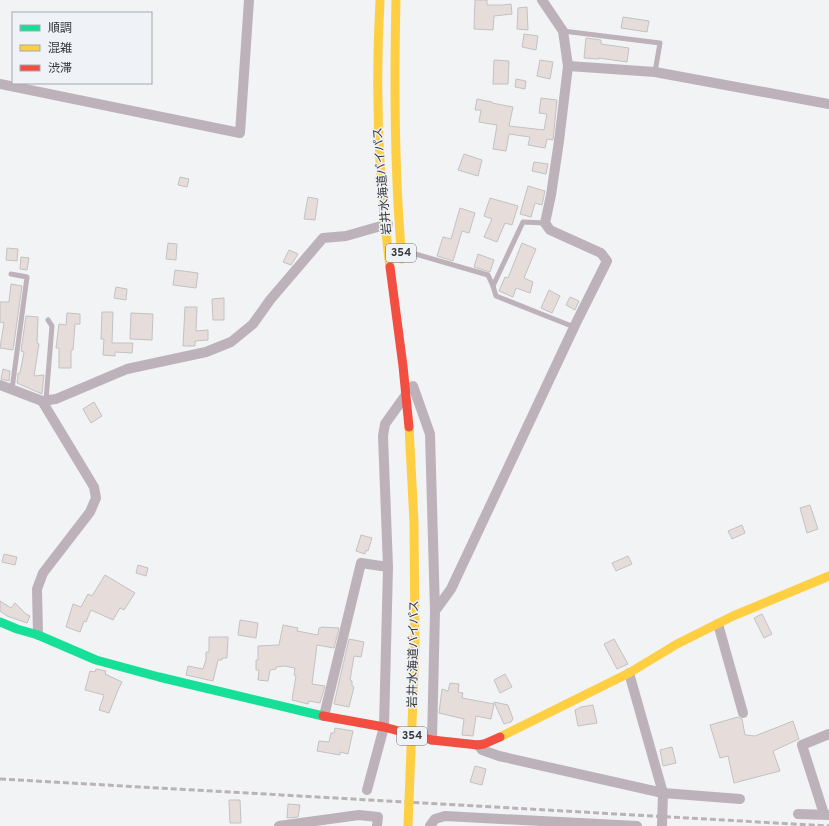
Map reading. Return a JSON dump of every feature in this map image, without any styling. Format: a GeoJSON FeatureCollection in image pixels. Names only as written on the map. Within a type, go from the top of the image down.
{"type":"FeatureCollection","features":[{"type":"Feature","properties":{"kind":"main road","name":"岩井水海道バイパス"},"geometry":{"type":"LineString","coordinates":[[380,0],[378,34],[379,157],[406,395],[414,505]]}},
{"type":"Feature","properties":{"kind":"main road","name":"岩井水海道バイパス"},"geometry":{"type":"LineString","coordinates":[[396,0],[394,143],[398,223],[402,265]]}},
{"type":"Feature","properties":{"kind":"main road","name":"岩井水海道バイパス"},"geometry":{"type":"LineString","coordinates":[[408,826],[415,647],[415,437],[410,348]]}},
{"type":"Feature","properties":{"kind":"main road"},"geometry":{"type":"LineString","coordinates":[[0,622],[38,635],[96,660],[159,677],[324,716],[384,727],[432,740],[478,746],[524,726],[629,673],[677,644],[734,616],[829,576]]}},
{"type":"Feature","properties":{"kind":"street"},"geometry":{"type":"LineString","coordinates":[[0,84],[240,134],[249,0]]}},
{"type":"Feature","properties":{"kind":"street"},"geometry":{"type":"LineString","coordinates":[[435,611],[451,589],[574,327],[607,261],[602,253],[550,230],[545,223],[551,195],[559,141],[568,66],[563,31],[542,0]]}},
{"type":"Feature","properties":{"kind":"street"},"geometry":{"type":"LineString","coordinates":[[568,66],[655,72],[829,104]]}},
{"type":"Feature","properties":{"kind":"street"},"geometry":{"type":"LineString","coordinates":[[0,385],[44,401],[56,399],[127,369],[206,352],[231,342],[253,324],[270,300],[323,238],[346,236],[386,224],[398,223]]}},
{"type":"Feature","properties":{"kind":"street"},"geometry":{"type":"LineString","coordinates":[[413,386],[430,434],[435,611],[432,740]]}},
{"type":"Feature","properties":{"kind":"street"},"geometry":{"type":"LineString","coordinates":[[367,790],[384,727],[388,567],[383,436],[385,424],[406,395]]}},
{"type":"Feature","properties":{"kind":"street"},"geometry":{"type":"LineString","coordinates":[[38,635],[37,589],[43,573],[90,512],[96,498],[94,487],[44,401]]}},
{"type":"Feature","properties":{"kind":"street"},"geometry":{"type":"LineString","coordinates":[[324,716],[361,563],[388,567]]}},
{"type":"Feature","properties":{"kind":"street"},"geometry":{"type":"LineString","coordinates":[[718,624],[743,713]]}},
{"type":"Feature","properties":{"kind":"street"},"geometry":{"type":"LineString","coordinates":[[629,673],[663,793],[662,826]]}},
{"type":"Feature","properties":{"kind":"street"},"geometry":{"type":"LineString","coordinates":[[798,814],[827,815],[802,745],[829,734]]}},
{"type":"Feature","properties":{"kind":"street"},"geometry":{"type":"LineString","coordinates":[[478,746],[482,750],[499,756],[545,768],[663,793],[740,799]]}},
{"type":"Feature","properties":{"kind":"street"},"geometry":{"type":"LineString","coordinates":[[279,826],[359,816],[378,817],[377,826]]}},
{"type":"Feature","properties":{"kind":"street"},"geometry":{"type":"LineString","coordinates":[[430,826],[435,819],[446,816],[637,826]]}},
{"type":"Feature","properties":{"kind":"lane"},"geometry":{"type":"LineString","coordinates":[[563,31],[660,43],[655,72]]}},
{"type":"Feature","properties":{"kind":"lane"},"geometry":{"type":"LineString","coordinates":[[493,286],[523,222],[545,223]]}},
{"type":"Feature","properties":{"kind":"lane"},"geometry":{"type":"LineString","coordinates":[[401,250],[488,275],[496,296],[574,327]]}},
{"type":"Feature","properties":{"kind":"lane"},"geometry":{"type":"LineString","coordinates":[[11,274],[27,277],[12,389]]}},
{"type":"Feature","properties":{"kind":"lane"},"geometry":{"type":"LineString","coordinates":[[44,401],[52,326],[48,320]]}},
{"type":"Feature","properties":{"kind":"building"},"geometry":{"type":"Polygon","coordinates":[[[475,0],[487,0],[487,5],[511,4],[512,14],[494,16],[493,30],[474,29],[475,0]]]}},
{"type":"Feature","properties":{"kind":"building"},"geometry":{"type":"Polygon","coordinates":[[[527,7],[528,30],[517,29],[518,8],[527,7]]]}},
{"type":"Feature","properties":{"kind":"building"},"geometry":{"type":"Polygon","coordinates":[[[623,17],[649,21],[647,32],[621,28],[623,17]]]}},
{"type":"Feature","properties":{"kind":"building"},"geometry":{"type":"Polygon","coordinates":[[[524,34],[538,36],[536,50],[522,47],[524,34]]]}},
{"type":"Feature","properties":{"kind":"building"},"geometry":{"type":"Polygon","coordinates":[[[586,38],[601,40],[601,44],[629,48],[627,62],[599,58],[584,58],[586,38]]]}},
{"type":"Feature","properties":{"kind":"building"},"geometry":{"type":"Polygon","coordinates":[[[494,60],[509,61],[508,84],[493,84],[494,60]]]}},
{"type":"Feature","properties":{"kind":"building"},"geometry":{"type":"Polygon","coordinates":[[[540,60],[553,62],[550,79],[537,76],[540,60]]]}},
{"type":"Feature","properties":{"kind":"building"},"geometry":{"type":"Polygon","coordinates":[[[516,79],[526,81],[525,89],[515,87],[516,79]]]}},
{"type":"Feature","properties":{"kind":"building"},"geometry":{"type":"Polygon","coordinates":[[[541,98],[557,100],[553,140],[547,139],[545,148],[528,145],[530,137],[509,134],[506,151],[493,149],[497,125],[479,122],[481,110],[475,110],[477,99],[513,107],[509,126],[544,130],[547,114],[539,113],[541,98]]]}},
{"type":"Feature","properties":{"kind":"building"},"geometry":{"type":"Polygon","coordinates":[[[464,154],[482,160],[478,176],[458,170],[464,154]]]}},
{"type":"Feature","properties":{"kind":"building"},"geometry":{"type":"Polygon","coordinates":[[[534,162],[548,164],[546,174],[532,171],[534,162]]]}},
{"type":"Feature","properties":{"kind":"building"},"geometry":{"type":"Polygon","coordinates":[[[180,177],[189,179],[187,187],[178,185],[180,177]]]}},
{"type":"Feature","properties":{"kind":"building"},"geometry":{"type":"Polygon","coordinates":[[[528,186],[545,191],[542,205],[535,203],[531,217],[520,214],[528,186]]]}},
{"type":"Feature","properties":{"kind":"building"},"geometry":{"type":"Polygon","coordinates":[[[308,197],[318,199],[315,220],[304,219],[308,197]]]}},
{"type":"Feature","properties":{"kind":"building"},"geometry":{"type":"Polygon","coordinates":[[[490,198],[518,206],[512,225],[505,223],[497,242],[484,237],[492,219],[484,216],[490,198]]]}},
{"type":"Feature","properties":{"kind":"building"},"geometry":{"type":"Polygon","coordinates":[[[460,208],[475,213],[469,233],[462,231],[453,261],[437,256],[443,237],[451,239],[460,208]]]}},
{"type":"Feature","properties":{"kind":"building"},"geometry":{"type":"Polygon","coordinates":[[[168,243],[177,244],[176,260],[166,259],[168,243]]]}},
{"type":"Feature","properties":{"kind":"building"},"geometry":{"type":"Polygon","coordinates":[[[522,243],[536,249],[524,278],[533,282],[530,293],[516,288],[513,297],[499,291],[505,277],[508,278],[522,243]]]}},
{"type":"Feature","properties":{"kind":"building"},"geometry":{"type":"Polygon","coordinates":[[[7,248],[18,249],[17,261],[6,260],[7,248]]]}},
{"type":"Feature","properties":{"kind":"building"},"geometry":{"type":"Polygon","coordinates":[[[289,250],[298,254],[291,265],[283,262],[289,250]]]}},
{"type":"Feature","properties":{"kind":"building"},"geometry":{"type":"Polygon","coordinates":[[[478,254],[494,260],[490,272],[474,267],[478,254]]]}},
{"type":"Feature","properties":{"kind":"building"},"geometry":{"type":"Polygon","coordinates":[[[21,257],[29,258],[27,270],[20,269],[21,257]]]}},
{"type":"Feature","properties":{"kind":"building"},"geometry":{"type":"Polygon","coordinates":[[[175,270],[198,273],[196,288],[173,285],[175,270]]]}},
{"type":"Feature","properties":{"kind":"building"},"geometry":{"type":"Polygon","coordinates":[[[11,284],[22,286],[13,350],[0,348],[4,323],[0,322],[0,302],[9,302],[11,284]]]}},
{"type":"Feature","properties":{"kind":"building"},"geometry":{"type":"Polygon","coordinates":[[[116,287],[127,289],[126,300],[114,298],[116,287]]]}},
{"type":"Feature","properties":{"kind":"building"},"geometry":{"type":"Polygon","coordinates":[[[549,290],[560,296],[552,313],[541,308],[549,290]]]}},
{"type":"Feature","properties":{"kind":"building"},"geometry":{"type":"Polygon","coordinates":[[[570,297],[579,301],[575,310],[566,305],[570,297]]]}},
{"type":"Feature","properties":{"kind":"building"},"geometry":{"type":"Polygon","coordinates":[[[224,298],[224,320],[213,320],[212,299],[224,298]]]}},
{"type":"Feature","properties":{"kind":"building"},"geometry":{"type":"Polygon","coordinates":[[[185,307],[197,307],[196,331],[208,330],[208,340],[195,341],[195,346],[183,346],[185,307]]]}},
{"type":"Feature","properties":{"kind":"building"},"geometry":{"type":"Polygon","coordinates":[[[102,312],[113,312],[112,343],[133,343],[132,353],[115,352],[115,356],[103,355],[104,339],[101,339],[102,312]]]}},
{"type":"Feature","properties":{"kind":"building"},"geometry":{"type":"Polygon","coordinates":[[[67,313],[80,314],[80,324],[75,324],[73,350],[71,350],[71,368],[59,368],[59,348],[56,348],[59,324],[66,325],[67,313]]]}},
{"type":"Feature","properties":{"kind":"building"},"geometry":{"type":"Polygon","coordinates":[[[131,313],[153,314],[152,340],[130,339],[131,313]]]}},
{"type":"Feature","properties":{"kind":"building"},"geometry":{"type":"Polygon","coordinates":[[[26,316],[38,317],[37,343],[39,344],[34,376],[44,375],[42,394],[17,383],[18,373],[20,373],[24,352],[21,351],[26,316]]]}},
{"type":"Feature","properties":{"kind":"building"},"geometry":{"type":"Polygon","coordinates":[[[3,369],[10,371],[9,381],[1,379],[3,369]]]}},
{"type":"Feature","properties":{"kind":"building"},"geometry":{"type":"Polygon","coordinates":[[[94,402],[102,416],[91,423],[83,409],[94,402]]]}},
{"type":"Feature","properties":{"kind":"building"},"geometry":{"type":"Polygon","coordinates":[[[810,505],[818,529],[807,533],[800,508],[810,505]]]}},
{"type":"Feature","properties":{"kind":"building"},"geometry":{"type":"Polygon","coordinates":[[[742,525],[745,533],[732,539],[728,531],[742,525]]]}},
{"type":"Feature","properties":{"kind":"building"},"geometry":{"type":"Polygon","coordinates":[[[361,535],[372,538],[368,551],[366,550],[365,554],[356,551],[361,535]]]}},
{"type":"Feature","properties":{"kind":"building"},"geometry":{"type":"Polygon","coordinates":[[[4,554],[17,557],[15,565],[2,562],[4,554]]]}},
{"type":"Feature","properties":{"kind":"building"},"geometry":{"type":"Polygon","coordinates":[[[628,556],[632,564],[616,571],[612,563],[628,556]]]}},
{"type":"Feature","properties":{"kind":"building"},"geometry":{"type":"Polygon","coordinates":[[[138,565],[148,568],[146,576],[136,573],[138,565]]]}},
{"type":"Feature","properties":{"kind":"building"},"geometry":{"type":"Polygon","coordinates":[[[105,575],[135,593],[124,610],[120,608],[113,620],[91,610],[86,622],[84,621],[80,632],[66,627],[73,604],[81,607],[88,594],[92,596],[105,575]]]}},
{"type":"Feature","properties":{"kind":"building"},"geometry":{"type":"Polygon","coordinates":[[[0,601],[11,608],[15,603],[30,616],[27,623],[7,616],[0,611],[0,601]]]}},
{"type":"Feature","properties":{"kind":"building"},"geometry":{"type":"Polygon","coordinates":[[[762,614],[772,634],[764,638],[754,618],[762,614]]]}},
{"type":"Feature","properties":{"kind":"building"},"geometry":{"type":"Polygon","coordinates":[[[240,620],[258,623],[256,638],[238,635],[240,620]]]}},
{"type":"Feature","properties":{"kind":"building"},"geometry":{"type":"Polygon","coordinates":[[[283,625],[298,628],[297,631],[318,635],[319,628],[321,627],[339,628],[334,648],[317,645],[312,684],[325,686],[320,703],[309,701],[308,704],[292,700],[296,676],[294,675],[295,668],[284,666],[276,667],[276,669],[270,670],[268,681],[258,680],[259,670],[256,670],[256,660],[258,660],[258,646],[279,645],[283,625]]]}},
{"type":"Feature","properties":{"kind":"building"},"geometry":{"type":"Polygon","coordinates":[[[209,637],[228,637],[227,658],[218,660],[213,681],[186,675],[188,666],[203,669],[206,660],[206,652],[209,652],[209,637]]]}},
{"type":"Feature","properties":{"kind":"building"},"geometry":{"type":"Polygon","coordinates":[[[349,639],[364,642],[361,657],[354,656],[350,680],[352,681],[352,686],[354,687],[349,707],[334,704],[349,639]]]}},
{"type":"Feature","properties":{"kind":"building"},"geometry":{"type":"Polygon","coordinates":[[[614,639],[628,664],[617,669],[604,644],[614,639]]]}},
{"type":"Feature","properties":{"kind":"building"},"geometry":{"type":"Polygon","coordinates":[[[96,669],[106,671],[105,674],[122,682],[109,713],[99,710],[104,695],[85,690],[90,671],[95,672],[96,669]]]}},
{"type":"Feature","properties":{"kind":"building"},"geometry":{"type":"Polygon","coordinates":[[[505,674],[512,687],[500,693],[494,680],[505,674]]]}},
{"type":"Feature","properties":{"kind":"building"},"geometry":{"type":"Polygon","coordinates":[[[450,683],[459,684],[458,692],[463,693],[462,698],[494,704],[491,719],[476,716],[473,736],[462,735],[464,719],[439,713],[442,689],[448,691],[450,683]]]}},
{"type":"Feature","properties":{"kind":"building"},"geometry":{"type":"Polygon","coordinates":[[[494,702],[508,705],[513,719],[511,722],[504,724],[494,702]]]}},
{"type":"Feature","properties":{"kind":"building"},"geometry":{"type":"Polygon","coordinates":[[[593,705],[597,723],[578,726],[575,710],[581,707],[593,705]]]}},
{"type":"Feature","properties":{"kind":"building"},"geometry":{"type":"Polygon","coordinates":[[[738,717],[742,719],[745,735],[755,736],[793,721],[799,739],[773,751],[780,771],[734,783],[728,756],[720,758],[710,725],[738,717]]]}},
{"type":"Feature","properties":{"kind":"building"},"geometry":{"type":"Polygon","coordinates":[[[335,728],[353,731],[348,754],[340,752],[340,755],[317,751],[319,741],[329,742],[331,733],[334,733],[335,728]]]}},
{"type":"Feature","properties":{"kind":"building"},"geometry":{"type":"Polygon","coordinates":[[[672,747],[676,763],[663,766],[660,750],[672,747]]]}},
{"type":"Feature","properties":{"kind":"building"},"geometry":{"type":"Polygon","coordinates":[[[475,766],[486,769],[482,785],[470,782],[475,766]]]}},
{"type":"Feature","properties":{"kind":"building"},"geometry":{"type":"Polygon","coordinates":[[[229,800],[240,800],[241,823],[230,823],[229,800]]]}},
{"type":"Feature","properties":{"kind":"building"},"geometry":{"type":"Polygon","coordinates":[[[288,804],[300,805],[298,817],[287,818],[288,804]]]}},
{"type":"Feature","properties":{"kind":"railway"},"geometry":{"type":"LineString","coordinates":[[0,779],[829,826]]}},
{"type":"Feature","properties":{"kind":"traffic: fast"},"geometry":{"type":"LineString","coordinates":[[0,622],[38,635],[96,660],[159,677],[323,716]]}},
{"type":"Feature","properties":{"kind":"traffic: slow"},"geometry":{"type":"LineString","coordinates":[[380,0],[378,67],[380,167],[390,267]]}},
{"type":"Feature","properties":{"kind":"traffic: slow"},"geometry":{"type":"LineString","coordinates":[[396,0],[395,130],[397,194],[402,259]]}},
{"type":"Feature","properties":{"kind":"traffic: slow"},"geometry":{"type":"LineString","coordinates":[[409,427],[414,522],[415,647]]}},
{"type":"Feature","properties":{"kind":"traffic: slow"},"geometry":{"type":"LineString","coordinates":[[500,737],[629,673],[677,644],[733,616],[829,576]]}},
{"type":"Feature","properties":{"kind":"traffic: slow"},"geometry":{"type":"LineString","coordinates":[[408,826],[415,647]]}},
{"type":"Feature","properties":{"kind":"traffic: jam"},"geometry":{"type":"LineString","coordinates":[[390,267],[403,366],[409,427]]}},
{"type":"Feature","properties":{"kind":"traffic: jam"},"geometry":{"type":"LineString","coordinates":[[323,716],[384,727],[432,740],[478,745],[500,737]]}}]}
